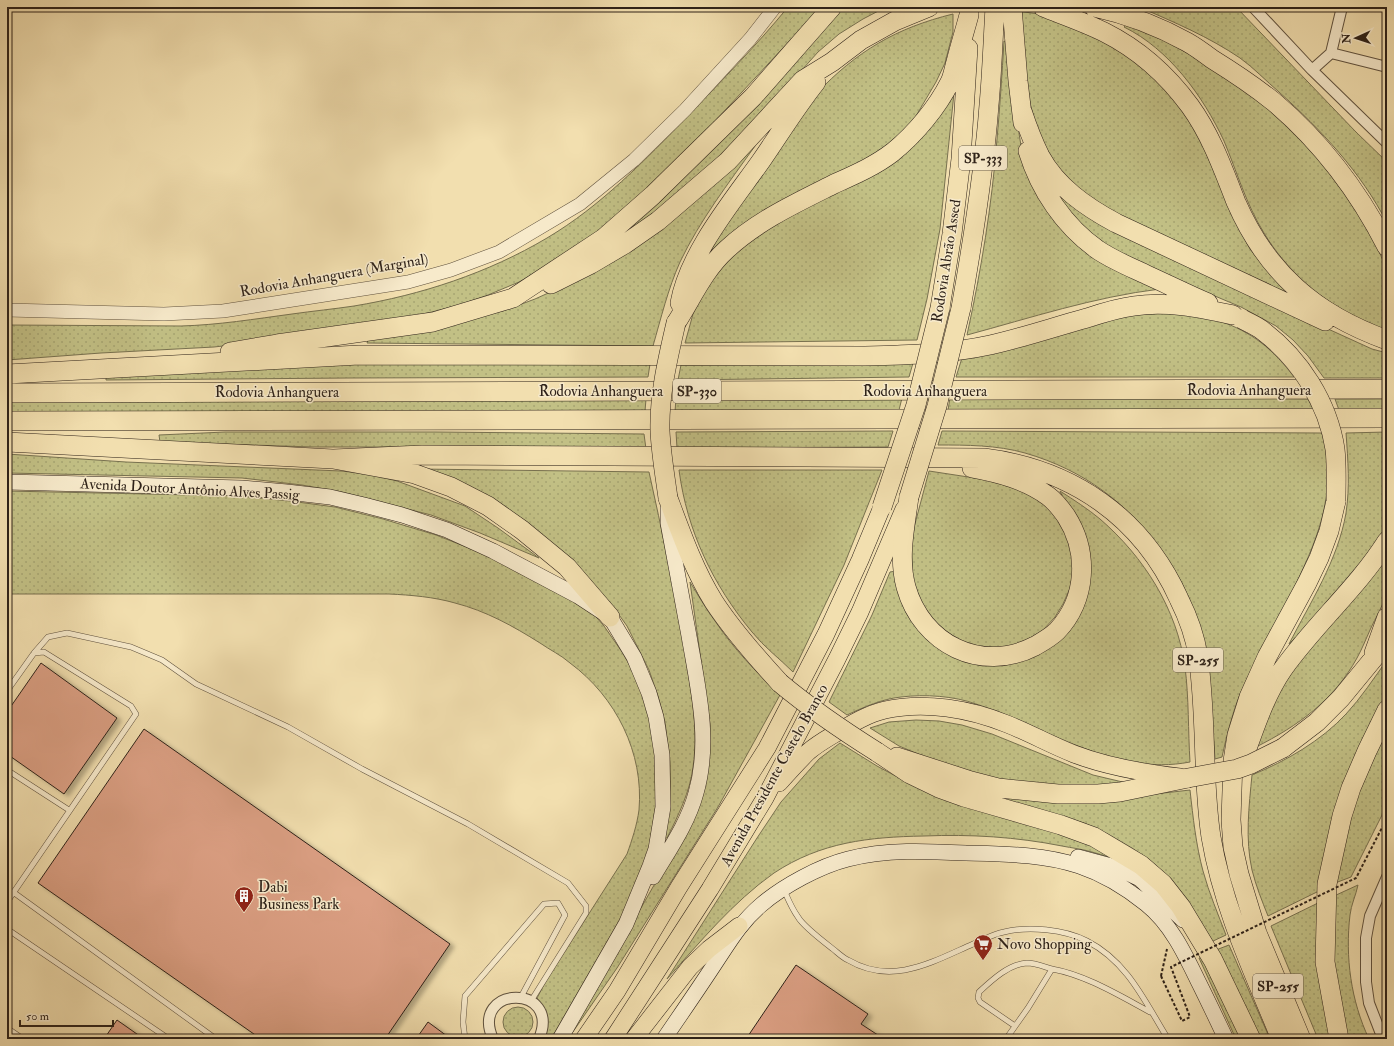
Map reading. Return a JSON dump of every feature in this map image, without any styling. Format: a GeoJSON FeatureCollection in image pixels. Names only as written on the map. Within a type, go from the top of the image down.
{"type":"FeatureCollection","features":[{"type":"Feature","properties":{"kind":"highway"},"geometry":{"type":"LineString","coordinates":[[512,298],[604,238],[653,195],[753,97],[832,7]]}},
{"type":"Feature","properties":{"kind":"highway","name":"Rodovia Abrão Assed"},"geometry":{"type":"LineString","coordinates":[[910,457],[946,462],[995,472],[1012,478],[1049,496],[1058,505],[1071,524],[1078,538],[1082,563],[1082,575],[1078,595],[1067,618],[1056,631],[1040,643],[1017,653],[995,656],[975,655],[962,651],[951,646],[932,633],[926,626],[913,607],[904,576],[902,550],[909,497],[937,406],[961,308],[974,231],[989,105],[995,7]]}},
{"type":"Feature","properties":{"kind":"highway"},"geometry":{"type":"LineString","coordinates":[[1012,7],[1017,74],[1025,136],[1033,168],[1050,200],[1062,216],[1091,245],[1113,259],[1238,317]]}},
{"type":"Feature","properties":{"kind":"highway"},"geometry":{"type":"LineString","coordinates":[[1042,7],[1105,32],[1131,48],[1153,65],[1172,84],[1191,107],[1202,125],[1212,143],[1245,222],[1257,243],[1270,261],[1315,304],[1351,326],[1387,340]]}},
{"type":"Feature","properties":{"kind":"highway"},"geometry":{"type":"LineString","coordinates":[[1094,7],[1148,24],[1188,42],[1274,102],[1295,122],[1339,171],[1361,201],[1387,247]]}},
{"type":"Feature","properties":{"kind":"highway"},"geometry":{"type":"LineString","coordinates":[[156,367],[277,344],[433,322],[512,298],[556,282],[625,244],[658,221],[728,161],[803,80],[832,62],[861,40],[895,21],[925,8]]}},
{"type":"Feature","properties":{"kind":"highway"},"geometry":{"type":"LineString","coordinates":[[676,323],[711,267],[725,251],[744,235],[778,212],[853,176],[893,152],[911,135],[927,117],[950,81],[969,11]]}},
{"type":"Feature","properties":{"kind":"highway","name":"Rodovia Abrão Assed"},"geometry":{"type":"LineString","coordinates":[[882,507],[916,404],[940,308],[952,234],[961,159],[969,11]]}},
{"type":"Feature","properties":{"kind":"highway"},"geometry":{"type":"LineString","coordinates":[[832,62],[796,108],[719,219],[702,249],[682,292],[667,363],[661,411],[661,447],[668,498],[693,561],[714,601],[731,625],[762,663],[780,683],[805,704],[837,727],[910,774],[939,788],[964,797],[1061,825],[1094,837],[1141,865],[1163,884],[1181,907],[1213,960],[1251,1039]]}},
{"type":"Feature","properties":{"kind":"highway"},"geometry":{"type":"LineString","coordinates":[[1022,111],[1041,158],[1050,171],[1066,189],[1099,214],[1144,237],[1355,335],[1387,344]]}},
{"type":"Feature","properties":{"kind":"highway"},"geometry":{"type":"LineString","coordinates":[[7,374],[359,355],[866,356],[921,354],[964,350],[992,345],[1133,306],[1154,304],[1187,306],[1238,317]]}},
{"type":"Feature","properties":{"kind":"highway","name":"SP-255"},"geometry":{"type":"LineString","coordinates":[[1238,317],[1262,330],[1280,345],[1300,368],[1313,386],[1328,423],[1334,449],[1336,501],[1329,532],[1307,583],[1267,658],[1249,697],[1237,735],[1232,761],[1231,820],[1233,847],[1239,874],[1257,934],[1301,1039]]}},
{"type":"Feature","properties":{"kind":"highway","name":"Rodovia Anhanguera"},"geometry":{"type":"LineString","coordinates":[[7,393],[1387,389]]}},
{"type":"Feature","properties":{"kind":"highway","name":"Rodovia Anhanguera"},"geometry":{"type":"LineString","coordinates":[[7,421],[1387,418]]}},
{"type":"Feature","properties":{"kind":"highway"},"geometry":{"type":"LineString","coordinates":[[7,442],[333,459],[422,455],[910,457]]}},
{"type":"Feature","properties":{"kind":"highway","name":"SP-255"},"geometry":{"type":"LineString","coordinates":[[910,457],[984,458],[1015,462],[1055,477],[1092,495],[1108,507],[1141,537],[1161,563],[1189,621],[1198,655],[1202,703],[1206,793],[1211,838],[1226,898],[1232,919],[1281,1039]]}},
{"type":"Feature","properties":{"kind":"highway"},"geometry":{"type":"LineString","coordinates":[[333,459],[415,474],[451,487],[488,506],[522,530],[567,567],[610,617]]}},
{"type":"Feature","properties":{"kind":"highway"},"geometry":{"type":"LineString","coordinates":[[1232,789],[1258,716],[1282,670],[1299,648],[1365,572],[1387,540]]}},
{"type":"Feature","properties":{"kind":"highway"},"geometry":{"type":"LineString","coordinates":[[1371,662],[1387,617]]}},
{"type":"Feature","properties":{"kind":"highway"},"geometry":{"type":"LineString","coordinates":[[877,752],[998,788],[1058,794],[1098,794],[1120,792],[1237,769],[1262,759],[1283,748],[1322,717],[1341,698],[1387,642]]}},
{"type":"Feature","properties":{"kind":"highway"},"geometry":{"type":"LineString","coordinates":[[1339,1039],[1326,962],[1327,884],[1342,816],[1367,751],[1387,710]]}},
{"type":"Feature","properties":{"kind":"main road","name":"Avenida Doutor Antônio Alves Passig"},"geometry":{"type":"LineString","coordinates":[[7,482],[242,488],[330,497],[364,504],[447,530],[492,551],[578,596],[610,617]]}},
{"type":"Feature","properties":{"kind":"main road","name":"Avenida Presidente Castelo Branco"},"geometry":{"type":"LineString","coordinates":[[613,1039],[710,889],[765,798],[860,612],[909,497]]}},
{"type":"Feature","properties":{"kind":"main road"},"geometry":{"type":"LineString","coordinates":[[560,1039],[687,817],[697,792],[702,762],[703,742],[699,691],[668,522],[668,498]]}},
{"type":"Feature","properties":{"kind":"main road","name":"Avenida Presidente Castelo Branco"},"geometry":{"type":"LineString","coordinates":[[584,1039],[617,991],[679,887],[767,748],[826,634],[860,560],[882,507]]}},
{"type":"Feature","properties":{"kind":"main road"},"geometry":{"type":"LineString","coordinates":[[610,617],[629,648],[649,693],[660,738],[663,773],[663,807],[656,849],[626,924]]}},
{"type":"Feature","properties":{"kind":"main road"},"geometry":{"type":"LineString","coordinates":[[765,798],[809,752],[824,740],[856,721],[884,710],[904,707],[934,707],[963,711],[1007,724],[1074,754],[1101,763],[1122,769],[1188,778]]}},
{"type":"Feature","properties":{"kind":"main road"},"geometry":{"type":"LineString","coordinates":[[634,1039],[690,967],[709,949],[739,926],[761,904],[783,889],[830,864],[870,854],[931,852],[993,853],[1039,857],[1063,861],[1080,866],[1107,877],[1148,905],[1170,930],[1182,949],[1226,1039]]}},
{"type":"Feature","properties":{"kind":"main road"},"geometry":{"type":"LineString","coordinates":[[1039,857],[1082,857],[1115,866],[1140,879],[1196,932]]}},
{"type":"Feature","properties":{"kind":"main road"},"geometry":{"type":"LineString","coordinates":[[664,1039],[739,926]]}},
{"type":"Feature","properties":{"kind":"street","name":"Rodovia Anhanguera (Marginal)"},"geometry":{"type":"LineString","coordinates":[[7,310],[164,314],[223,311],[408,282],[458,267],[499,252],[580,204],[634,160],[685,110],[750,39],[775,7]]}},
{"type":"Feature","properties":{"kind":"street"},"geometry":{"type":"LineString","coordinates":[[1253,7],[1312,70],[1387,143]]}},
{"type":"Feature","properties":{"kind":"street"},"geometry":{"type":"LineString","coordinates":[[1312,70],[1331,53],[1342,7]]}},
{"type":"Feature","properties":{"kind":"street"},"geometry":{"type":"LineString","coordinates":[[1331,53],[1387,67]]}},
{"type":"Feature","properties":{"kind":"street"},"geometry":{"type":"LineString","coordinates":[[1383,1039],[1369,1003],[1365,961],[1366,938],[1370,916],[1387,877]]}},
{"type":"Feature","properties":{"kind":"street"},"geometry":{"type":"LineString","coordinates":[[493,1039],[489,1022],[493,1010],[503,1000],[512,997],[521,997],[531,1001],[541,1013],[543,1022],[539,1039]]}},
{"type":"Feature","properties":{"kind":"lane"},"geometry":{"type":"LineString","coordinates":[[7,691],[48,636],[67,633],[131,647],[162,660],[196,684],[288,727],[362,769],[468,824],[568,883],[586,906],[586,913],[531,1001]]}},
{"type":"Feature","properties":{"kind":"lane"},"geometry":{"type":"LineString","coordinates":[[8,899],[136,714],[131,706],[44,652],[34,653]]}},
{"type":"Feature","properties":{"kind":"lane"},"geometry":{"type":"LineString","coordinates":[[7,770],[70,810]]}},
{"type":"Feature","properties":{"kind":"lane"},"geometry":{"type":"LineString","coordinates":[[783,889],[798,918],[823,942],[847,960],[864,968],[883,972],[904,971],[922,967],[1003,932],[1022,930],[1058,931],[1086,940],[1110,957],[1131,978],[1168,1039]]}},
{"type":"Feature","properties":{"kind":"lane"},"geometry":{"type":"LineString","coordinates":[[13,892],[216,1039]]}},
{"type":"Feature","properties":{"kind":"lane"},"geometry":{"type":"LineString","coordinates":[[465,1039],[463,1022],[465,996],[544,904],[558,903],[565,915],[521,997]]}},
{"type":"Feature","properties":{"kind":"lane"},"geometry":{"type":"LineString","coordinates":[[7,929],[169,1039]]}},
{"type":"Feature","properties":{"kind":"lane"},"geometry":{"type":"LineString","coordinates":[[1015,1026],[980,1002],[978,998],[979,992],[1002,972],[1028,963],[1074,975],[1123,997],[1151,1012]]}},
{"type":"Feature","properties":{"kind":"lane"},"geometry":{"type":"LineString","coordinates":[[1006,1039],[1052,969]]}},
{"type":"Feature","properties":{"kind":"lane"},"geometry":{"type":"LineString","coordinates":[[7,1028],[23,1039]]}},
{"type":"Feature","properties":{"kind":"path"},"geometry":{"type":"LineString","coordinates":[[1170,930],[1161,976],[1182,1021],[1190,1017],[1171,967],[1356,878],[1387,818]]}},
{"type":"Feature","properties":{"kind":"shaded area"},"geometry":{"type":"Polygon","coordinates":[[[788,7],[821,7],[663,177],[630,209],[548,266],[519,282],[456,306],[399,320],[258,342],[214,347],[7,360],[7,325],[181,326],[250,320],[354,306],[404,296],[454,281],[501,262],[525,251],[567,225],[586,212],[622,182],[752,49],[788,7]]]}},
{"type":"Feature","properties":{"kind":"shaded area"},"geometry":{"type":"Polygon","coordinates":[[[842,7],[886,7],[839,34],[818,52],[784,90],[711,164],[669,201],[625,235],[626,232],[659,203],[842,7]]]}},
{"type":"Feature","properties":{"kind":"shaded area"},"geometry":{"type":"Polygon","coordinates":[[[1139,7],[1236,7],[1356,132],[1387,162],[1387,223],[1365,186],[1339,153],[1295,106],[1250,66],[1228,50],[1204,37],[1139,7]]]}},
{"type":"Feature","properties":{"kind":"shaded area"},"geometry":{"type":"Polygon","coordinates":[[[1017,11],[1039,14],[1086,28],[1145,66],[1192,121],[1239,228],[1250,249],[1269,273],[1289,293],[1223,267],[1084,197],[1057,166],[1045,146],[1036,126],[1029,99],[1017,11]]]}},
{"type":"Feature","properties":{"kind":"shaded area"},"geometry":{"type":"Polygon","coordinates":[[[953,14],[953,32],[945,63],[936,82],[913,121],[882,150],[702,267],[715,240],[731,215],[816,94],[847,65],[878,43],[913,26],[953,14]]]}},
{"type":"Feature","properties":{"kind":"shaded area"},"geometry":{"type":"Polygon","coordinates":[[[1127,24],[1150,33],[1175,46],[1230,78],[1292,129],[1330,171],[1372,235],[1387,270],[1387,331],[1362,320],[1333,304],[1306,284],[1283,260],[1273,247],[1258,222],[1247,199],[1224,141],[1206,107],[1183,75],[1170,61],[1140,36],[1124,27],[1127,24]]]}},
{"type":"Feature","properties":{"kind":"shaded area"},"geometry":{"type":"Polygon","coordinates":[[[1004,41],[1009,43],[1022,152],[1036,189],[1160,289],[1111,297],[1038,315],[967,335],[977,287],[989,213],[995,164],[1004,41]]]}},
{"type":"Feature","properties":{"kind":"shaded area"},"geometry":{"type":"Polygon","coordinates":[[[954,93],[940,229],[927,299],[917,340],[685,343],[693,314],[704,291],[715,273],[742,243],[862,177],[954,93]]]}},
{"type":"Feature","properties":{"kind":"shaded area"},"geometry":{"type":"Polygon","coordinates":[[[755,146],[715,202],[696,232],[680,262],[665,304],[653,346],[367,343],[368,340],[503,311],[566,285],[755,146]]]}},
{"type":"Feature","properties":{"kind":"shaded area"},"geometry":{"type":"Polygon","coordinates":[[[1047,170],[1065,193],[1304,318],[1372,349],[1387,353],[1387,378],[1324,378],[1308,356],[1293,340],[1276,326],[1241,307],[1127,259],[1108,249],[1067,214],[1047,170]]]}},
{"type":"Feature","properties":{"kind":"shaded area"},"geometry":{"type":"Polygon","coordinates":[[[1180,313],[1231,325],[1252,336],[1270,350],[1294,377],[956,377],[962,358],[1121,317],[1143,314],[1180,313]]]}},
{"type":"Feature","properties":{"kind":"shaded area"},"geometry":{"type":"Polygon","coordinates":[[[344,363],[650,364],[648,377],[106,380],[106,375],[344,363]]]}},
{"type":"Feature","properties":{"kind":"shaded area"},"geometry":{"type":"Polygon","coordinates":[[[913,363],[909,377],[678,380],[681,365],[913,363]]]}},
{"type":"Feature","properties":{"kind":"shaded area"},"geometry":{"type":"Polygon","coordinates":[[[1172,397],[1308,399],[1313,409],[948,410],[950,398],[1172,397]]]}},
{"type":"Feature","properties":{"kind":"shaded area"},"geometry":{"type":"Polygon","coordinates":[[[676,398],[902,398],[899,410],[675,412],[676,398]]]}},
{"type":"Feature","properties":{"kind":"shaded area"},"geometry":{"type":"Polygon","coordinates":[[[7,399],[646,399],[645,411],[7,412],[7,399]]]}},
{"type":"Feature","properties":{"kind":"shaded area"},"geometry":{"type":"Polygon","coordinates":[[[1335,399],[1387,399],[1387,409],[1339,410],[1335,399]]]}},
{"type":"Feature","properties":{"kind":"shaded area"},"geometry":{"type":"Polygon","coordinates":[[[893,431],[888,447],[677,448],[676,432],[893,431]]]}},
{"type":"Feature","properties":{"kind":"shaded area"},"geometry":{"type":"Polygon","coordinates":[[[942,431],[1322,433],[1327,455],[1328,476],[1326,497],[1316,537],[1290,596],[1260,651],[1240,693],[1231,720],[1222,757],[1215,759],[1211,706],[1204,656],[1192,608],[1186,591],[1179,578],[1164,554],[1150,536],[1136,520],[1104,491],[1067,469],[1025,453],[1004,448],[938,445],[942,431]]]}},
{"type":"Feature","properties":{"kind":"shaded area"},"geometry":{"type":"Polygon","coordinates":[[[225,432],[644,434],[646,449],[313,447],[160,442],[159,435],[225,432]]]}},
{"type":"Feature","properties":{"kind":"shaded area"},"geometry":{"type":"Polygon","coordinates":[[[1387,432],[1387,529],[1382,538],[1338,595],[1289,644],[1330,564],[1337,548],[1342,530],[1346,513],[1348,493],[1346,433],[1387,432]]]}},
{"type":"Feature","properties":{"kind":"shaded area"},"geometry":{"type":"Polygon","coordinates":[[[7,454],[126,462],[341,471],[368,474],[397,481],[465,506],[539,558],[480,533],[431,515],[342,492],[302,485],[242,478],[7,473],[7,454]]]}},
{"type":"Feature","properties":{"kind":"shaded area"},"geometry":{"type":"Polygon","coordinates":[[[419,469],[649,472],[680,625],[691,692],[695,737],[695,752],[689,786],[683,804],[667,838],[664,838],[670,787],[670,762],[665,722],[649,670],[627,626],[612,605],[578,568],[419,469]]]}},
{"type":"Feature","properties":{"kind":"shaded area"},"geometry":{"type":"Polygon","coordinates":[[[679,470],[882,470],[844,565],[793,672],[752,632],[725,595],[714,576],[695,536],[688,514],[679,470]]]}},
{"type":"Feature","properties":{"kind":"shaded area"},"geometry":{"type":"Polygon","coordinates":[[[929,471],[988,480],[1026,492],[1044,503],[1063,524],[1072,554],[1073,571],[1070,588],[1055,617],[1044,629],[1020,645],[985,649],[958,641],[931,621],[913,589],[911,539],[929,471]]]}},
{"type":"Feature","properties":{"kind":"shaded area"},"geometry":{"type":"Polygon","coordinates":[[[7,491],[238,496],[335,507],[383,519],[436,535],[489,556],[590,610],[604,626],[622,652],[641,685],[652,719],[659,785],[648,854],[624,912],[551,1039],[543,1034],[542,1006],[537,998],[546,981],[627,854],[636,827],[639,810],[637,768],[631,747],[624,728],[601,692],[567,660],[520,631],[478,610],[431,598],[389,594],[7,594],[7,491]]]}},
{"type":"Feature","properties":{"kind":"shaded area"},"geometry":{"type":"Polygon","coordinates":[[[1060,491],[1100,519],[1131,550],[1144,567],[1166,605],[1175,625],[1185,667],[1190,762],[1162,765],[1134,762],[1107,756],[1080,747],[1002,713],[967,701],[949,697],[910,696],[894,698],[873,704],[847,715],[829,702],[872,615],[890,572],[896,571],[925,633],[1017,659],[1081,601],[1066,505],[1060,491]]]}},
{"type":"Feature","properties":{"kind":"shaded area"},"geometry":{"type":"Polygon","coordinates":[[[1387,554],[1388,582],[1386,596],[1361,651],[1348,673],[1326,699],[1314,710],[1286,730],[1256,747],[1281,684],[1387,554]]]}},
{"type":"Feature","properties":{"kind":"shaded area"},"geometry":{"type":"Polygon","coordinates":[[[690,582],[708,612],[729,641],[780,695],[718,807],[617,968],[568,1039],[566,1039],[677,845],[709,748],[710,724],[690,582]]]}},
{"type":"Feature","properties":{"kind":"shaded area"},"geometry":{"type":"Polygon","coordinates":[[[1387,660],[1387,697],[1369,731],[1321,890],[1268,916],[1255,882],[1250,858],[1248,822],[1252,775],[1290,757],[1326,733],[1352,708],[1387,660]]]}},
{"type":"Feature","properties":{"kind":"shaded area"},"geometry":{"type":"Polygon","coordinates":[[[916,720],[939,721],[962,725],[992,734],[1093,775],[1131,784],[1093,787],[996,781],[928,758],[899,746],[870,728],[889,722],[916,720]]]}},
{"type":"Feature","properties":{"kind":"shaded area"},"geometry":{"type":"Polygon","coordinates":[[[1387,729],[1387,805],[1351,877],[1335,883],[1356,797],[1387,729]]]}},
{"type":"Feature","properties":{"kind":"shaded area"},"geometry":{"type":"Polygon","coordinates":[[[840,743],[903,780],[1068,833],[1126,863],[1081,849],[1028,840],[993,837],[941,835],[884,838],[846,843],[810,854],[774,873],[759,884],[718,923],[667,979],[781,802],[819,759],[840,743]]]}},
{"type":"Feature","properties":{"kind":"shaded area"},"geometry":{"type":"Polygon","coordinates":[[[1190,790],[1195,831],[1203,871],[1226,935],[1211,942],[1169,877],[1150,860],[1132,848],[1108,834],[1084,823],[993,797],[1103,800],[1190,790]]]}},
{"type":"Feature","properties":{"kind":"shaded area"},"geometry":{"type":"Polygon","coordinates":[[[1358,885],[1350,915],[1348,947],[1349,963],[1358,1010],[1369,1039],[1345,1039],[1333,963],[1334,896],[1358,885]]]}},
{"type":"Feature","properties":{"kind":"shaded area"},"geometry":{"type":"Polygon","coordinates":[[[1320,902],[1331,1039],[1318,1039],[1271,926],[1320,902]]]}},
{"type":"Feature","properties":{"kind":"shaded area"},"geometry":{"type":"Polygon","coordinates":[[[1229,945],[1270,1039],[1258,1039],[1216,950],[1229,945]]]}},
{"type":"Feature","properties":{"kind":"shaded area"},"geometry":{"type":"Polygon","coordinates":[[[1204,957],[1245,1039],[1236,1039],[1199,958],[1204,957]]]}},
{"type":"Feature","properties":{"kind":"shaded area"},"geometry":{"type":"Polygon","coordinates":[[[518,1007],[524,1008],[532,1016],[532,1028],[524,1036],[518,1037],[512,1036],[504,1028],[503,1022],[504,1016],[512,1008],[518,1007]]]}},
{"type":"Feature","properties":{"kind":"building"},"geometry":{"type":"Polygon","coordinates":[[[41,663],[117,718],[64,794],[7,754],[7,712],[41,663]]]}},
{"type":"Feature","properties":{"kind":"building","name":"Dabi Business Park"},"geometry":{"type":"Polygon","coordinates":[[[144,729],[450,944],[385,1039],[261,1039],[38,883],[144,729]]]}},
{"type":"Feature","properties":{"kind":"building"},"geometry":{"type":"Polygon","coordinates":[[[796,965],[868,1014],[861,1024],[884,1039],[746,1039],[796,965]]]}},
{"type":"Feature","properties":{"kind":"building"},"geometry":{"type":"Polygon","coordinates":[[[117,1020],[144,1039],[104,1039],[117,1020]]]}},
{"type":"Feature","properties":{"kind":"building"},"geometry":{"type":"Polygon","coordinates":[[[428,1022],[451,1039],[416,1039],[428,1022]]]}},
{"type":"Feature","properties":{"kind":"place","name":"Dabi Business Park"},"geometry":{"type":"Point","coordinates":[244,913]}},
{"type":"Feature","properties":{"kind":"place","name":"Novo Shopping"},"geometry":{"type":"Point","coordinates":[983,961]}}]}
